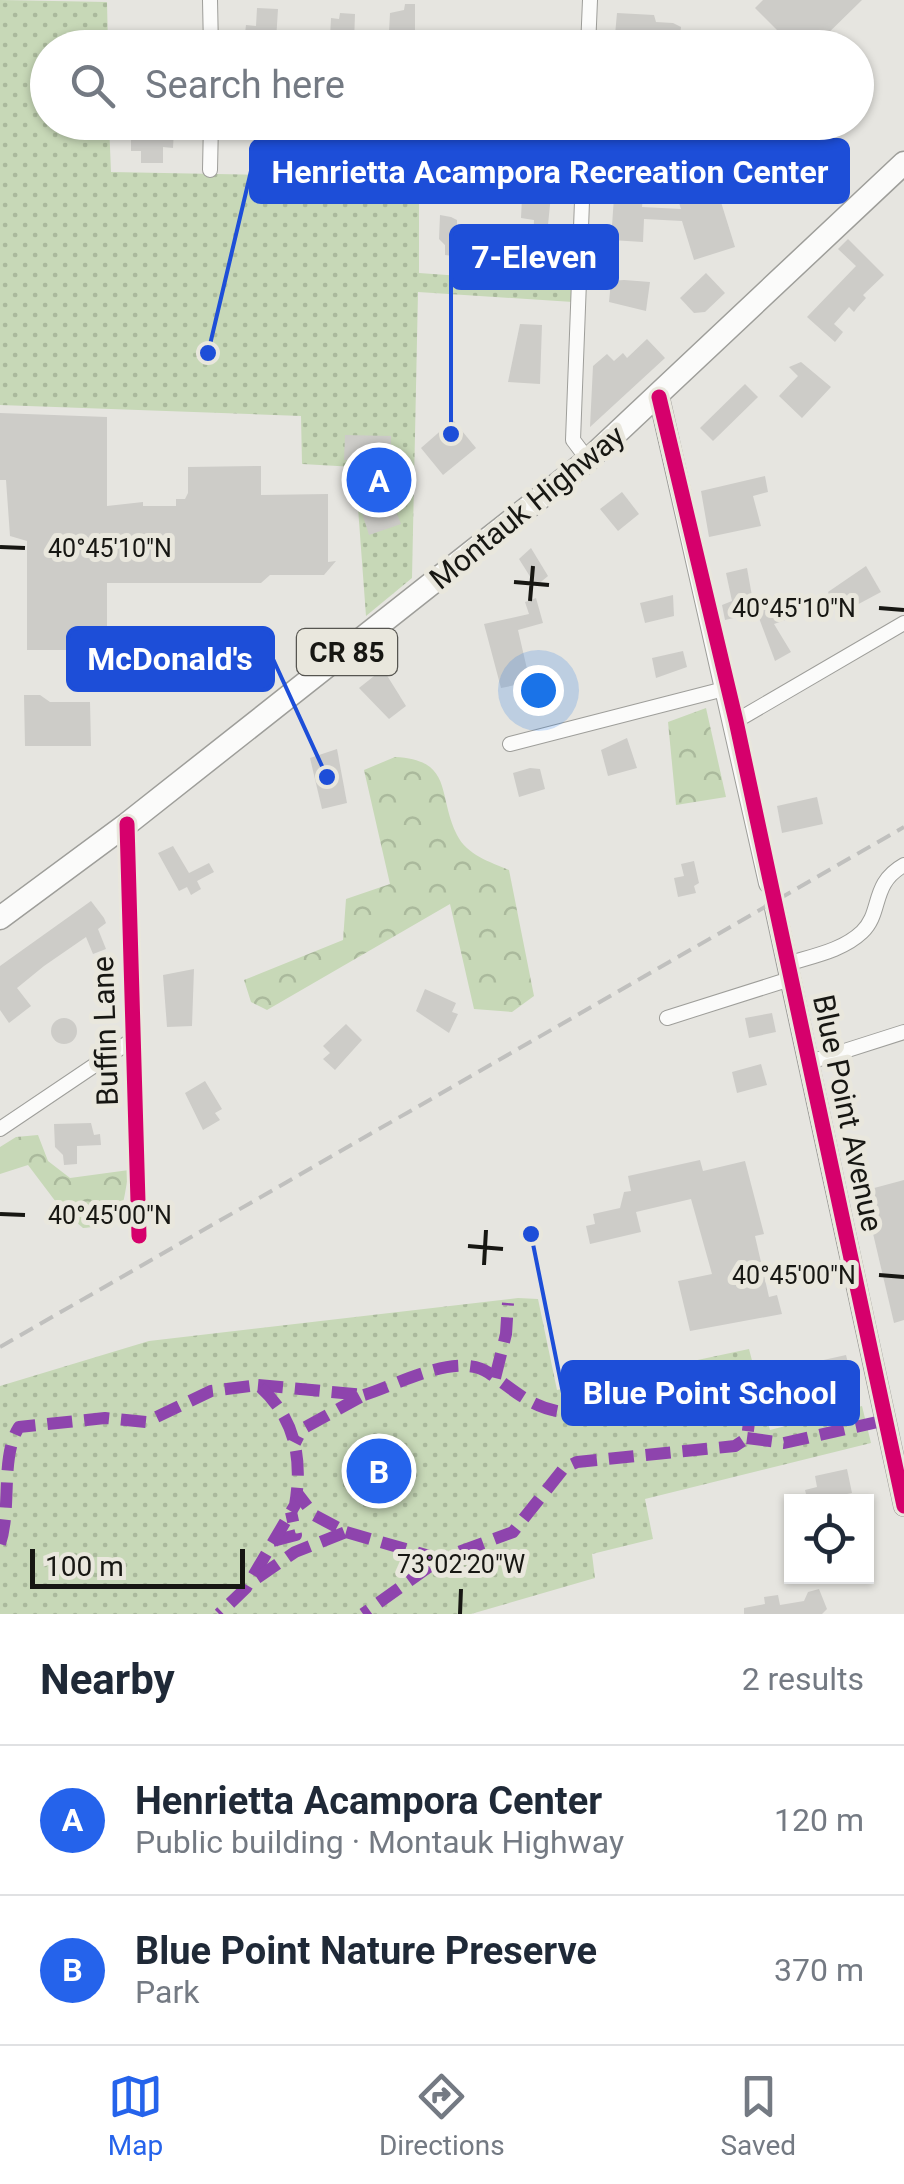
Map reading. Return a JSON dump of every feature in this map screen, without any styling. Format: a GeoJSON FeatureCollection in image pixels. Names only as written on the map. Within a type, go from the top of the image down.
{"type":"FeatureCollection","features":[{"type":"Feature","properties":{"kind":"main road","name":"Montauk Highway"},"geometry":{"type":"LineString","coordinates":[[127,824],[588,460],[904,163]]}},
{"type":"Feature","properties":{"kind":"main road","name":"CR 85"},"geometry":{"type":"LineString","coordinates":[[0,918],[127,824]]}},
{"type":"Feature","properties":{"kind":"street"},"geometry":{"type":"LineString","coordinates":[[210,0],[211,30]]}},
{"type":"Feature","properties":{"kind":"street"},"geometry":{"type":"LineString","coordinates":[[589,30],[590,0]]}},
{"type":"Feature","properties":{"kind":"street"},"geometry":{"type":"LineString","coordinates":[[210,170],[211,140]]}},
{"type":"Feature","properties":{"kind":"street"},"geometry":{"type":"LineString","coordinates":[[584,140],[573,440],[588,460]]}},
{"type":"Feature","properties":{"kind":"street"},"geometry":{"type":"LineString","coordinates":[[659,397],[770,883]]}},
{"type":"Feature","properties":{"kind":"street"},"geometry":{"type":"LineString","coordinates":[[736,721],[904,623]]}},
{"type":"Feature","properties":{"kind":"street"},"geometry":{"type":"LineString","coordinates":[[510,744],[728,688]]}},
{"type":"Feature","properties":{"kind":"street","name":"Buffin Lane"},"geometry":{"type":"LineString","coordinates":[[127,824],[139,1236]]}},
{"type":"Feature","properties":{"kind":"street"},"geometry":{"type":"LineString","coordinates":[[667,1018],[836,949],[865,930],[888,874],[904,865]]}},
{"type":"Feature","properties":{"kind":"street","name":"Blue Point Avenue"},"geometry":{"type":"LineString","coordinates":[[775,908],[904,1506]]}},
{"type":"Feature","properties":{"kind":"street"},"geometry":{"type":"LineString","coordinates":[[810,1062],[904,1032]]}},
{"type":"Feature","properties":{"kind":"street"},"geometry":{"type":"LineString","coordinates":[[0,1129],[132,1040]]}},
{"type":"Feature","properties":{"kind":"green space"},"geometry":{"type":"Polygon","coordinates":[[[0,0],[107,2],[108,30],[30,30],[30,140],[110,140],[111,172],[419,178],[419,273],[574,284],[573,302],[418,292],[412,578],[366,616],[355,467],[302,464],[301,416],[0,405],[0,0]]]}},
{"type":"Feature","properties":{"kind":"green space"},"geometry":{"type":"Polygon","coordinates":[[[706,708],[726,797],[676,805],[668,722],[706,708]]]}},
{"type":"Feature","properties":{"kind":"green space"},"geometry":{"type":"Polygon","coordinates":[[[395,757],[414,760],[435,772],[461,842],[480,857],[509,870],[534,996],[512,1012],[474,1009],[450,904],[267,1010],[251,1002],[244,980],[343,940],[346,899],[390,884],[364,770],[395,757]]]}},
{"type":"Feature","properties":{"kind":"green space"},"geometry":{"type":"Polygon","coordinates":[[[38,1135],[48,1161],[70,1178],[129,1170],[123,1204],[115,1218],[83,1228],[62,1210],[28,1165],[0,1174],[0,1147],[16,1137],[38,1135]]]}},
{"type":"Feature","properties":{"kind":"green space"},"geometry":{"type":"Polygon","coordinates":[[[518,1298],[538,1299],[557,1390],[749,1349],[770,1430],[862,1406],[871,1443],[645,1499],[653,1539],[592,1554],[595,1578],[471,1614],[0,1614],[0,1386],[149,1341],[518,1298]]]}},
{"type":"Feature","properties":{"kind":"building"},"geometry":{"type":"Polygon","coordinates":[[[763,0],[862,0],[831,30],[777,30],[755,8],[763,0]]]}},
{"type":"Feature","properties":{"kind":"building"},"geometry":{"type":"Polygon","coordinates":[[[405,4],[415,4],[415,30],[389,30],[390,13],[404,10],[405,4]]]}},
{"type":"Feature","properties":{"kind":"building"},"geometry":{"type":"Polygon","coordinates":[[[257,8],[278,9],[277,30],[245,30],[246,25],[256,26],[257,8]]]}},
{"type":"Feature","properties":{"kind":"building"},"geometry":{"type":"Polygon","coordinates":[[[340,13],[355,14],[354,30],[330,30],[331,18],[339,19],[340,13]]]}},
{"type":"Feature","properties":{"kind":"building"},"geometry":{"type":"Polygon","coordinates":[[[617,13],[654,15],[656,22],[681,27],[681,30],[615,30],[617,13]]]}},
{"type":"Feature","properties":{"kind":"building"},"geometry":{"type":"Polygon","coordinates":[[[131,140],[173,140],[173,148],[163,147],[163,163],[141,163],[141,151],[131,151],[131,140]]]}},
{"type":"Feature","properties":{"kind":"building"},"geometry":{"type":"Polygon","coordinates":[[[315,140],[410,140],[410,156],[328,147],[328,156],[315,156],[315,140]]]}},
{"type":"Feature","properties":{"kind":"building"},"geometry":{"type":"Polygon","coordinates":[[[519,140],[556,140],[547,235],[555,237],[554,257],[524,255],[525,242],[533,243],[534,220],[521,218],[522,197],[498,196],[499,184],[516,183],[519,140]]]}},
{"type":"Feature","properties":{"kind":"building"},"geometry":{"type":"Polygon","coordinates":[[[616,140],[635,140],[632,178],[645,180],[642,207],[681,209],[674,187],[655,185],[658,140],[702,140],[735,247],[694,260],[682,221],[644,219],[643,242],[611,240],[614,197],[609,195],[616,140]]]}},
{"type":"Feature","properties":{"kind":"building"},"geometry":{"type":"Polygon","coordinates":[[[440,215],[457,220],[457,228],[464,228],[461,257],[445,255],[445,245],[439,239],[440,215]]]}},
{"type":"Feature","properties":{"kind":"building"},"geometry":{"type":"Polygon","coordinates":[[[848,239],[884,275],[863,295],[866,298],[854,312],[849,307],[834,324],[843,332],[835,342],[807,317],[856,266],[838,249],[848,239]]]}},
{"type":"Feature","properties":{"kind":"building"},"geometry":{"type":"Polygon","coordinates":[[[706,273],[725,293],[705,312],[694,313],[680,298],[706,273]]]}},
{"type":"Feature","properties":{"kind":"building"},"geometry":{"type":"Polygon","coordinates":[[[611,281],[650,282],[646,311],[609,302],[611,281]]]}},
{"type":"Feature","properties":{"kind":"building"},"geometry":{"type":"Polygon","coordinates":[[[520,324],[542,325],[540,384],[508,382],[520,324]]]}},
{"type":"Feature","properties":{"kind":"building"},"geometry":{"type":"Polygon","coordinates":[[[647,339],[665,358],[590,427],[593,366],[607,354],[614,361],[623,353],[627,358],[647,339]]]}},
{"type":"Feature","properties":{"kind":"building"},"geometry":{"type":"Polygon","coordinates":[[[801,362],[831,387],[802,418],[779,396],[798,376],[789,367],[801,362]]]}},
{"type":"Feature","properties":{"kind":"building"},"geometry":{"type":"Polygon","coordinates":[[[745,384],[758,397],[713,441],[700,428],[745,384]]]}},
{"type":"Feature","properties":{"kind":"building"},"geometry":{"type":"Polygon","coordinates":[[[0,413],[107,417],[107,506],[143,502],[143,506],[176,506],[176,499],[185,499],[188,493],[188,467],[261,466],[261,495],[328,494],[328,562],[336,561],[324,575],[270,575],[261,583],[107,583],[107,650],[27,650],[27,541],[10,536],[6,480],[0,480],[0,413]]]}},
{"type":"Feature","properties":{"kind":"building"},"geometry":{"type":"Polygon","coordinates":[[[453,420],[476,448],[443,475],[421,448],[453,420]]]}},
{"type":"Feature","properties":{"kind":"building"},"geometry":{"type":"Polygon","coordinates":[[[345,435],[391,436],[391,452],[397,452],[396,511],[401,524],[369,535],[362,513],[363,460],[344,460],[345,435]]]}},
{"type":"Feature","properties":{"kind":"building"},"geometry":{"type":"Polygon","coordinates":[[[765,476],[768,492],[753,496],[761,526],[709,537],[701,491],[765,476]]]}},
{"type":"Feature","properties":{"kind":"building"},"geometry":{"type":"Polygon","coordinates":[[[622,492],[639,514],[618,531],[600,509],[622,492]]]}},
{"type":"Feature","properties":{"kind":"building"},"geometry":{"type":"Polygon","coordinates":[[[531,548],[548,576],[536,586],[519,559],[531,548]]]}},
{"type":"Feature","properties":{"kind":"building"},"geometry":{"type":"Polygon","coordinates":[[[866,566],[881,592],[838,615],[828,592],[866,566]]]}},
{"type":"Feature","properties":{"kind":"building"},"geometry":{"type":"Polygon","coordinates":[[[747,568],[755,613],[725,620],[722,605],[732,601],[726,573],[747,568]]]}},
{"type":"Feature","properties":{"kind":"building"},"geometry":{"type":"Polygon","coordinates":[[[673,595],[674,616],[645,623],[640,603],[673,595]]]}},
{"type":"Feature","properties":{"kind":"building"},"geometry":{"type":"Polygon","coordinates":[[[536,598],[543,623],[518,630],[530,682],[501,688],[484,624],[529,614],[525,602],[536,598]]]}},
{"type":"Feature","properties":{"kind":"building"},"geometry":{"type":"Polygon","coordinates":[[[786,600],[791,618],[774,624],[791,652],[775,661],[756,610],[786,600]]]}},
{"type":"Feature","properties":{"kind":"building"},"geometry":{"type":"Polygon","coordinates":[[[683,651],[687,667],[656,678],[652,658],[683,651]]]}},
{"type":"Feature","properties":{"kind":"building"},"geometry":{"type":"Polygon","coordinates":[[[383,669],[406,706],[389,719],[359,688],[383,669]]]}},
{"type":"Feature","properties":{"kind":"building"},"geometry":{"type":"Polygon","coordinates":[[[24,695],[40,695],[50,702],[90,702],[91,746],[25,746],[24,695]]]}},
{"type":"Feature","properties":{"kind":"building"},"geometry":{"type":"Polygon","coordinates":[[[627,738],[637,768],[608,776],[601,750],[627,738]]]}},
{"type":"Feature","properties":{"kind":"building"},"geometry":{"type":"Polygon","coordinates":[[[337,749],[347,803],[322,809],[310,758],[337,749]]]}},
{"type":"Feature","properties":{"kind":"building"},"geometry":{"type":"Polygon","coordinates":[[[540,769],[545,789],[519,797],[513,773],[540,769]]]}},
{"type":"Feature","properties":{"kind":"building"},"geometry":{"type":"Polygon","coordinates":[[[817,797],[823,824],[782,833],[777,806],[817,797]]]}},
{"type":"Feature","properties":{"kind":"building"},"geometry":{"type":"Polygon","coordinates":[[[173,846],[189,873],[209,863],[214,872],[197,881],[201,889],[191,895],[187,887],[179,891],[158,853],[173,846]]]}},
{"type":"Feature","properties":{"kind":"building"},"geometry":{"type":"Polygon","coordinates":[[[694,861],[699,883],[694,886],[696,893],[678,897],[674,878],[684,876],[681,864],[694,861]]]}},
{"type":"Feature","properties":{"kind":"building"},"geometry":{"type":"Polygon","coordinates":[[[91,901],[106,923],[98,929],[106,949],[93,954],[86,937],[44,966],[17,988],[31,1006],[9,1023],[0,1010],[0,966],[91,901]]]}},
{"type":"Feature","properties":{"kind":"building"},"geometry":{"type":"Polygon","coordinates":[[[194,969],[192,1026],[167,1027],[163,975],[194,969]]]}},
{"type":"Feature","properties":{"kind":"building"},"geometry":{"type":"Polygon","coordinates":[[[425,989],[456,1003],[452,1012],[458,1014],[449,1033],[416,1011],[425,989]]]}},
{"type":"Feature","properties":{"kind":"building"},"geometry":{"type":"Polygon","coordinates":[[[772,1013],[776,1032],[749,1038],[745,1018],[772,1013]]]}},
{"type":"Feature","properties":{"kind":"building"},"geometry":{"type":"Polygon","coordinates":[[[64,1018],[73,1022],[77,1031],[73,1040],[64,1044],[55,1040],[51,1031],[55,1022],[64,1018]]]}},
{"type":"Feature","properties":{"kind":"building"},"geometry":{"type":"Polygon","coordinates":[[[346,1024],[362,1040],[335,1070],[323,1059],[330,1053],[323,1046],[346,1024]]]}},
{"type":"Feature","properties":{"kind":"building"},"geometry":{"type":"Polygon","coordinates":[[[761,1064],[767,1085],[737,1093],[732,1072],[761,1064]]]}},
{"type":"Feature","properties":{"kind":"building"},"geometry":{"type":"Polygon","coordinates":[[[205,1081],[222,1109],[215,1113],[220,1120],[203,1130],[185,1093],[205,1081]]]}},
{"type":"Feature","properties":{"kind":"building"},"geometry":{"type":"Polygon","coordinates":[[[91,1123],[94,1135],[100,1134],[101,1145],[77,1146],[77,1164],[64,1165],[63,1155],[55,1147],[54,1124],[91,1123]]]}},
{"type":"Feature","properties":{"kind":"building"},"geometry":{"type":"Polygon","coordinates":[[[700,1160],[703,1171],[745,1161],[764,1234],[755,1236],[769,1297],[777,1295],[782,1314],[690,1331],[678,1281],[712,1274],[691,1199],[636,1212],[641,1232],[590,1244],[586,1226],[595,1224],[593,1214],[620,1208],[624,1192],[631,1191],[628,1176],[700,1160]]]}},
{"type":"Feature","properties":{"kind":"building"},"geometry":{"type":"Polygon","coordinates":[[[904,1180],[904,1320],[894,1323],[863,1191],[904,1180]]]}},
{"type":"Feature","properties":{"kind":"building"},"geometry":{"type":"Polygon","coordinates":[[[846,1355],[857,1398],[828,1407],[802,1405],[798,1388],[822,1375],[819,1361],[846,1355]]]}},
{"type":"Feature","properties":{"kind":"building"},"geometry":{"type":"Polygon","coordinates":[[[847,1469],[852,1493],[806,1494],[805,1490],[817,1487],[815,1476],[847,1469]]]}},
{"type":"Feature","properties":{"kind":"building"},"geometry":{"type":"Polygon","coordinates":[[[819,1589],[827,1609],[822,1614],[744,1614],[744,1608],[765,1604],[764,1597],[778,1595],[780,1605],[804,1601],[808,1592],[819,1589]]]}},
{"type":"Feature","properties":{"kind":"railway"},"geometry":{"type":"LineString","coordinates":[[0,1347],[904,827]]}},
{"type":"Feature","properties":{"kind":"marked path"},"geometry":{"type":"LineString","coordinates":[[495,1378],[506,1334],[508,1303]]}},
{"type":"Feature","properties":{"kind":"marked path"},"geometry":{"type":"LineString","coordinates":[[364,1395],[427,1372],[461,1366],[476,1367],[532,1402],[563,1412],[591,1413],[670,1385],[691,1385],[717,1394],[750,1415],[747,1438],[735,1446],[577,1462],[564,1468],[513,1532],[440,1559]]}},
{"type":"Feature","properties":{"kind":"marked path"},"geometry":{"type":"LineString","coordinates":[[258,1385],[364,1395],[302,1429],[295,1443]]}},
{"type":"Feature","properties":{"kind":"marked path"},"geometry":{"type":"LineString","coordinates":[[0,1544],[10,1453],[19,1427],[105,1418],[146,1422],[211,1391],[258,1385],[281,1411],[293,1439],[298,1471],[295,1505],[246,1588],[219,1614]]}},
{"type":"Feature","properties":{"kind":"marked path"},"geometry":{"type":"LineString","coordinates":[[747,1438],[784,1443],[886,1420]]}},
{"type":"Feature","properties":{"kind":"marked path"},"geometry":{"type":"LineString","coordinates":[[257,1578],[295,1552],[346,1532],[314,1515],[297,1493]]}},
{"type":"Feature","properties":{"kind":"marked path"},"geometry":{"type":"LineString","coordinates":[[273,1541],[296,1535],[291,1512]]}},
{"type":"Feature","properties":{"kind":"marked path"},"geometry":{"type":"LineString","coordinates":[[346,1532],[440,1559],[363,1614]]}},
{"type":"Feature","properties":{"kind":"cycle path"},"geometry":{"type":"LineString","coordinates":[[659,397],[736,721],[904,1506]]}},
{"type":"Feature","properties":{"kind":"cycle path"},"geometry":{"type":"LineString","coordinates":[[127,824],[139,1236]]}},
{"type":"Feature","properties":{"kind":"place","name":"Henrietta Acampora Recreation Center"},"geometry":{"type":"Point","coordinates":[208,353]}},
{"type":"Feature","properties":{"kind":"place","name":"7-Eleven"},"geometry":{"type":"Point","coordinates":[451,434]}},
{"type":"Feature","properties":{"kind":"place","name":"Henrietta Acampora Center"},"geometry":{"type":"Point","coordinates":[379,480]}},
{"type":"Feature","properties":{"kind":"place","name":"McDonald's"},"geometry":{"type":"Point","coordinates":[327,777]}},
{"type":"Feature","properties":{"kind":"place","name":"Blue Point School"},"geometry":{"type":"Point","coordinates":[531,1234]}},
{"type":"Feature","properties":{"kind":"place","name":"Blue Point Nature Preserve"},"geometry":{"type":"Point","coordinates":[379,1471]}}]}
